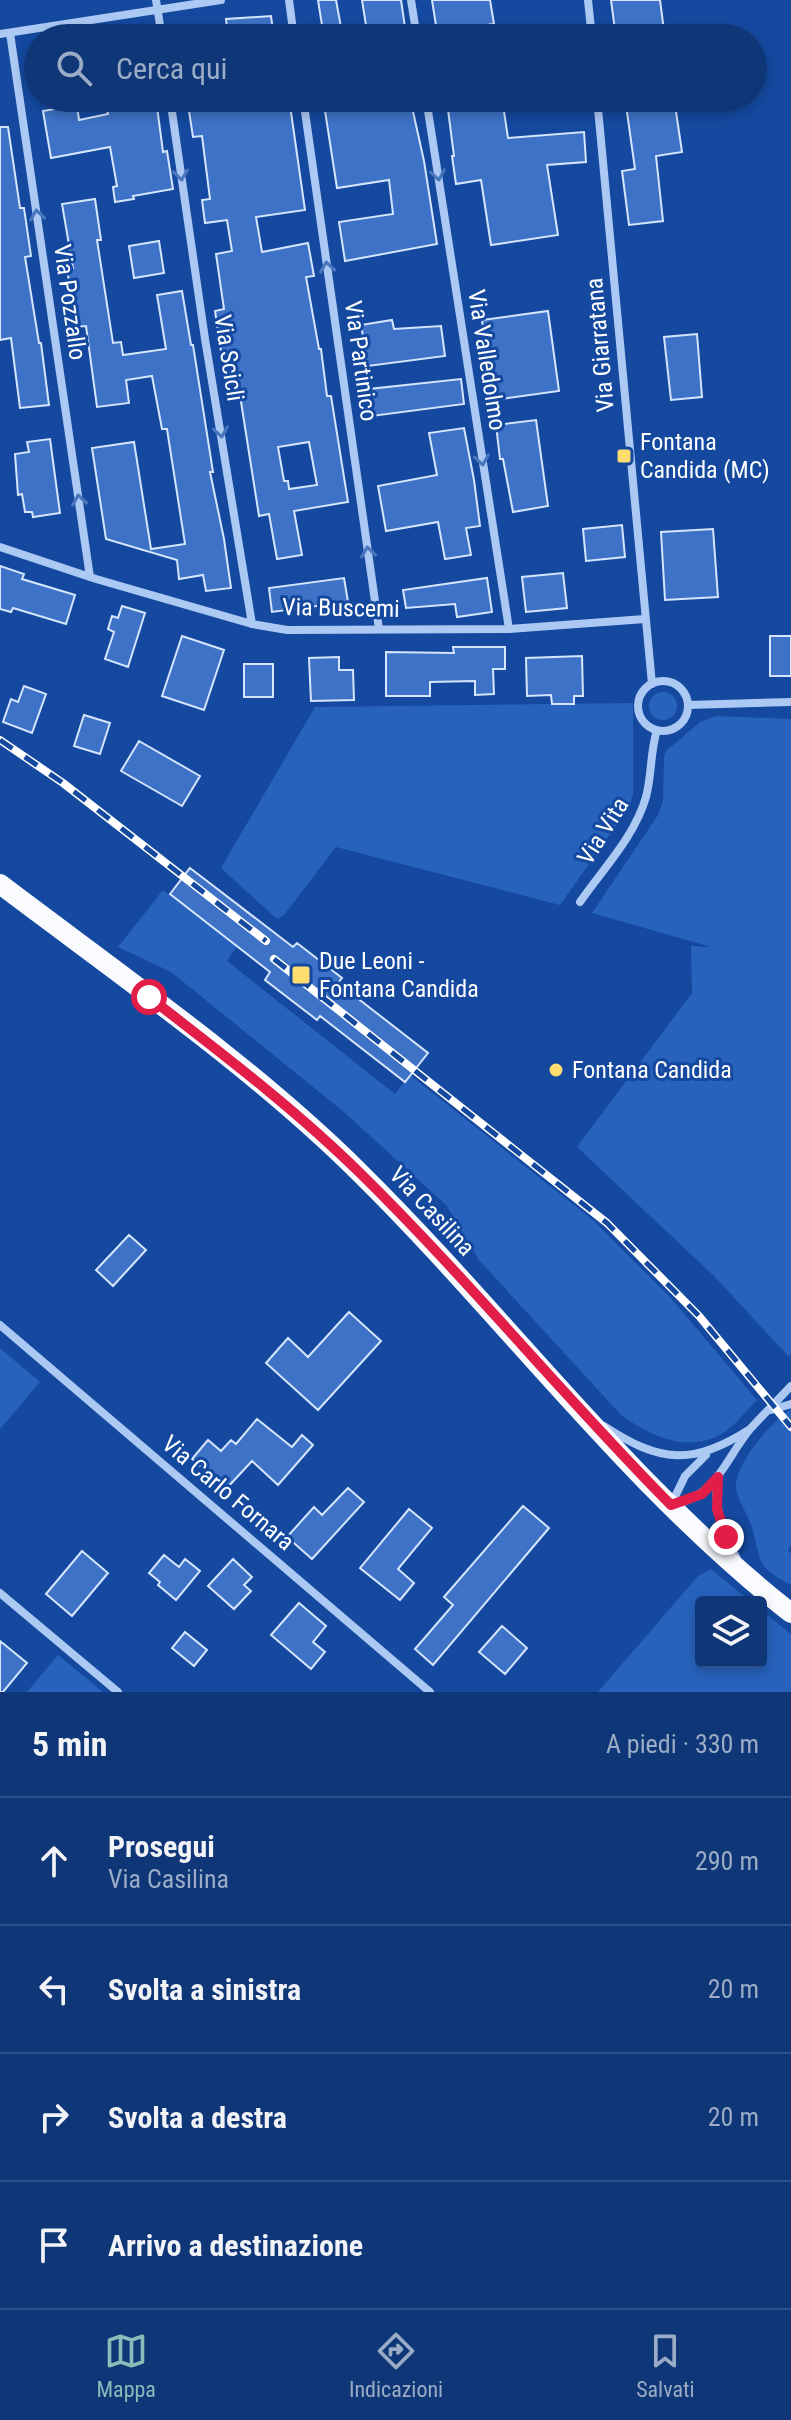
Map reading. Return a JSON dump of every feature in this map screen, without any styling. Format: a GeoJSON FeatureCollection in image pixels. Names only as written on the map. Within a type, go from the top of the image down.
{"type":"FeatureCollection","features":[{"type":"Feature","properties":{"kind":"main road","name":"Via Casilina"},"geometry":{"type":"LineString","coordinates":[[0,884],[246,1073],[326,1141],[421,1235],[574,1405],[671,1505],[744,1575],[791,1613]]}},
{"type":"Feature","properties":{"kind":"street"},"geometry":{"type":"LineString","coordinates":[[57,24],[157,5],[221,0]]}},
{"type":"Feature","properties":{"kind":"street"},"geometry":{"type":"LineString","coordinates":[[289,0],[292,24]]}},
{"type":"Feature","properties":{"kind":"street"},"geometry":{"type":"LineString","coordinates":[[411,0],[415,24]]}},
{"type":"Feature","properties":{"kind":"street"},"geometry":{"type":"LineString","coordinates":[[588,0],[591,24]]}},
{"type":"Feature","properties":{"kind":"street","name":"Via Pozzallo"},"geometry":{"type":"LineString","coordinates":[[5,34],[90,577]]}},
{"type":"Feature","properties":{"kind":"street","name":"Via Scicli"},"geometry":{"type":"LineString","coordinates":[[172,112],[205,339],[252,624]]}},
{"type":"Feature","properties":{"kind":"street","name":"Via Partinico"},"geometry":{"type":"LineString","coordinates":[[305,112],[379,629]]}},
{"type":"Feature","properties":{"kind":"street","name":"Via Valledolmo"},"geometry":{"type":"LineString","coordinates":[[428,112],[509,629]]}},
{"type":"Feature","properties":{"kind":"street","name":"Via Giarratana"},"geometry":{"type":"LineString","coordinates":[[598,112],[652,684]]}},
{"type":"Feature","properties":{"kind":"street","name":"Via Buscemi"},"geometry":{"type":"LineString","coordinates":[[0,547],[252,624],[299,631],[509,629],[645,619]]}},
{"type":"Feature","properties":{"kind":"street"},"geometry":{"type":"LineString","coordinates":[[667,682],[677,685],[684,692],[688,705],[687,715],[680,725],[673,729],[657,730],[643,720],[638,706],[642,693],[652,684],[667,682]]}},
{"type":"Feature","properties":{"kind":"street"},"geometry":{"type":"LineString","coordinates":[[688,705],[791,702]]}},
{"type":"Feature","properties":{"kind":"street","name":"Via Vita"},"geometry":{"type":"LineString","coordinates":[[580,902],[630,832],[642,809],[657,730]]}},
{"type":"Feature","properties":{"kind":"street","name":"Via Carlo Fornara"},"geometry":{"type":"LineString","coordinates":[[0,1325],[430,1692]]}},
{"type":"Feature","properties":{"kind":"street"},"geometry":{"type":"LineString","coordinates":[[671,1505],[702,1494],[718,1477],[750,1429],[791,1386]]}},
{"type":"Feature","properties":{"kind":"street"},"geometry":{"type":"LineString","coordinates":[[767,1412],[791,1404]]}},
{"type":"Feature","properties":{"kind":"street"},"geometry":{"type":"LineString","coordinates":[[574,1405],[618,1435],[648,1449],[681,1455],[710,1452]]}},
{"type":"Feature","properties":{"kind":"street"},"geometry":{"type":"LineString","coordinates":[[671,1505],[685,1476],[710,1452],[750,1429]]}},
{"type":"Feature","properties":{"kind":"street"},"geometry":{"type":"LineString","coordinates":[[718,1477],[718,1515],[744,1575]]}},
{"type":"Feature","properties":{"kind":"street"},"geometry":{"type":"LineString","coordinates":[[0,1593],[118,1692]]}},
{"type":"Feature","properties":{"kind":"shaded area"},"geometry":{"type":"Polygon","coordinates":[[[663,692],[673,696],[677,706],[673,716],[663,720],[653,716],[649,706],[653,696],[663,692]]]}},
{"type":"Feature","properties":{"kind":"shaded area"},"geometry":{"type":"Polygon","coordinates":[[[633,703],[633,795],[628,809],[560,905],[336,847],[284,915],[277,919],[221,868],[315,707],[633,703]]]}},
{"type":"Feature","properties":{"kind":"shaded area"},"geometry":{"type":"Polygon","coordinates":[[[716,716],[791,719],[789,1357],[716,1278],[577,1147],[692,993],[691,946],[711,947],[592,913],[658,815],[663,801],[666,751],[700,722],[716,716]]]}},
{"type":"Feature","properties":{"kind":"shaded area"},"geometry":{"type":"Polygon","coordinates":[[[163,890],[237,946],[227,961],[395,1094],[410,1075],[593,1220],[670,1297],[757,1400],[726,1431],[699,1442],[659,1436],[622,1416],[479,1260],[446,1205],[344,1112],[171,972],[118,947],[163,890]]]}},
{"type":"Feature","properties":{"kind":"shaded area"},"geometry":{"type":"Polygon","coordinates":[[[0,1348],[40,1382],[0,1429],[0,1348]]]}},
{"type":"Feature","properties":{"kind":"shaded area"},"geometry":{"type":"Polygon","coordinates":[[[791,1409],[791,1545],[788,1550],[791,1554],[791,1585],[765,1568],[736,1488],[741,1467],[748,1456],[774,1423],[791,1409]]]}},
{"type":"Feature","properties":{"kind":"shaded area"},"geometry":{"type":"Polygon","coordinates":[[[711,1569],[744,1596],[695,1596],[695,1668],[767,1668],[767,1615],[791,1634],[791,1692],[598,1692],[698,1576],[711,1569]]]}},
{"type":"Feature","properties":{"kind":"shaded area"},"geometry":{"type":"Polygon","coordinates":[[[58,1655],[103,1692],[27,1692],[58,1655]]]}},
{"type":"Feature","properties":{"kind":"building"},"geometry":{"type":"Polygon","coordinates":[[[318,0],[336,0],[340,24],[322,24],[318,0]]]}},
{"type":"Feature","properties":{"kind":"building"},"geometry":{"type":"Polygon","coordinates":[[[362,0],[401,0],[405,24],[366,24],[362,0]]]}},
{"type":"Feature","properties":{"kind":"building"},"geometry":{"type":"Polygon","coordinates":[[[432,0],[490,0],[494,24],[436,24],[432,0]]]}},
{"type":"Feature","properties":{"kind":"building"},"geometry":{"type":"Polygon","coordinates":[[[611,0],[660,0],[663,24],[614,24],[611,0]]]}},
{"type":"Feature","properties":{"kind":"building"},"geometry":{"type":"Polygon","coordinates":[[[271,16],[272,24],[227,24],[226,19],[271,16]]]}},
{"type":"Feature","properties":{"kind":"building"},"geometry":{"type":"Polygon","coordinates":[[[43,112],[78,112],[79,120],[108,112],[158,112],[163,152],[167,151],[173,189],[115,202],[113,187],[117,186],[110,147],[51,158],[43,112]]]}},
{"type":"Feature","properties":{"kind":"building"},"geometry":{"type":"Polygon","coordinates":[[[189,112],[291,112],[305,210],[256,217],[262,252],[308,243],[314,276],[306,277],[327,396],[331,396],[348,502],[294,511],[302,555],[277,559],[269,514],[259,516],[236,370],[224,372],[215,311],[224,309],[216,254],[232,251],[227,220],[205,223],[202,200],[210,199],[202,136],[193,137],[189,112]],[[309,442],[278,447],[284,481],[288,481],[289,489],[317,485],[309,442]]]}},
{"type":"Feature","properties":{"kind":"building"},"geometry":{"type":"Polygon","coordinates":[[[325,112],[413,112],[437,244],[345,261],[339,222],[393,214],[389,180],[337,188],[325,112]]]}},
{"type":"Feature","properties":{"kind":"building"},"geometry":{"type":"Polygon","coordinates":[[[448,112],[504,112],[508,138],[584,132],[586,162],[547,165],[558,235],[491,245],[481,180],[456,184],[448,112]]]}},
{"type":"Feature","properties":{"kind":"building"},"geometry":{"type":"Polygon","coordinates":[[[627,112],[676,112],[682,152],[656,156],[663,221],[629,225],[622,171],[635,169],[627,112]]]}},
{"type":"Feature","properties":{"kind":"building"},"geometry":{"type":"Polygon","coordinates":[[[0,127],[8,127],[20,208],[24,208],[31,256],[25,257],[49,405],[20,408],[11,338],[0,340],[0,127]]]}},
{"type":"Feature","properties":{"kind":"building"},"geometry":{"type":"Polygon","coordinates":[[[95,199],[101,240],[97,240],[113,343],[121,342],[123,355],[166,349],[157,295],[182,291],[231,588],[206,591],[203,575],[179,579],[177,560],[106,539],[92,448],[134,442],[151,549],[185,544],[167,429],[162,429],[152,376],[126,380],[129,403],[97,407],[86,326],[76,327],[67,269],[73,268],[62,204],[95,199]]]}},
{"type":"Feature","properties":{"kind":"building"},"geometry":{"type":"Polygon","coordinates":[[[159,241],[164,273],[134,278],[129,246],[159,241]]]}},
{"type":"Feature","properties":{"kind":"building"},"geometry":{"type":"Polygon","coordinates":[[[548,311],[559,391],[493,400],[482,320],[548,311]]]}},
{"type":"Feature","properties":{"kind":"building"},"geometry":{"type":"Polygon","coordinates":[[[392,320],[394,329],[441,326],[445,356],[368,366],[361,325],[392,320]]]}},
{"type":"Feature","properties":{"kind":"building"},"geometry":{"type":"Polygon","coordinates":[[[697,334],[702,397],[671,400],[664,337],[697,334]]]}},
{"type":"Feature","properties":{"kind":"building"},"geometry":{"type":"Polygon","coordinates":[[[461,379],[464,404],[372,416],[369,389],[461,379]]]}},
{"type":"Feature","properties":{"kind":"building"},"geometry":{"type":"Polygon","coordinates":[[[536,420],[548,506],[513,512],[503,459],[500,459],[496,425],[536,420]]]}},
{"type":"Feature","properties":{"kind":"building"},"geometry":{"type":"Polygon","coordinates":[[[464,428],[480,526],[466,528],[471,555],[445,559],[438,522],[386,531],[378,486],[437,475],[429,433],[464,428]]]}},
{"type":"Feature","properties":{"kind":"building"},"geometry":{"type":"Polygon","coordinates":[[[50,439],[60,513],[33,517],[32,512],[25,512],[22,494],[18,495],[15,454],[29,452],[27,442],[50,439]]]}},
{"type":"Feature","properties":{"kind":"building"},"geometry":{"type":"Polygon","coordinates":[[[622,525],[625,557],[586,561],[583,529],[622,525]]]}},
{"type":"Feature","properties":{"kind":"building"},"geometry":{"type":"Polygon","coordinates":[[[713,529],[718,597],[665,600],[661,532],[713,529]]]}},
{"type":"Feature","properties":{"kind":"building"},"geometry":{"type":"Polygon","coordinates":[[[0,566],[24,574],[22,579],[75,595],[66,624],[13,608],[11,612],[0,609],[0,566]]]}},
{"type":"Feature","properties":{"kind":"building"},"geometry":{"type":"Polygon","coordinates":[[[563,573],[567,608],[526,612],[522,577],[563,573]]]}},
{"type":"Feature","properties":{"kind":"building"},"geometry":{"type":"Polygon","coordinates":[[[344,578],[348,602],[272,612],[269,588],[344,578]]]}},
{"type":"Feature","properties":{"kind":"building"},"geometry":{"type":"Polygon","coordinates":[[[487,578],[492,612],[457,617],[455,604],[406,608],[403,590],[487,578]]]}},
{"type":"Feature","properties":{"kind":"building"},"geometry":{"type":"Polygon","coordinates":[[[122,606],[145,613],[128,667],[105,659],[114,632],[108,629],[112,616],[118,618],[122,606]]]}},
{"type":"Feature","properties":{"kind":"building"},"geometry":{"type":"Polygon","coordinates":[[[182,636],[224,650],[204,710],[162,696],[182,636]]]}},
{"type":"Feature","properties":{"kind":"building"},"geometry":{"type":"Polygon","coordinates":[[[770,636],[791,636],[791,676],[770,676],[770,636]]]}},
{"type":"Feature","properties":{"kind":"building"},"geometry":{"type":"Polygon","coordinates":[[[453,647],[505,647],[505,669],[493,669],[494,694],[475,695],[475,681],[430,682],[430,696],[386,696],[386,652],[454,653],[453,647]]]}},
{"type":"Feature","properties":{"kind":"building"},"geometry":{"type":"Polygon","coordinates":[[[582,656],[583,696],[574,696],[574,704],[552,704],[551,695],[527,696],[526,658],[582,656]]]}},
{"type":"Feature","properties":{"kind":"building"},"geometry":{"type":"Polygon","coordinates":[[[339,657],[339,670],[353,670],[354,700],[311,701],[309,658],[339,657]]]}},
{"type":"Feature","properties":{"kind":"building"},"geometry":{"type":"Polygon","coordinates":[[[244,664],[273,664],[273,697],[244,697],[244,664]]]}},
{"type":"Feature","properties":{"kind":"building"},"geometry":{"type":"Polygon","coordinates":[[[24,686],[46,694],[32,733],[3,722],[11,699],[18,702],[24,686]]]}},
{"type":"Feature","properties":{"kind":"building"},"geometry":{"type":"Polygon","coordinates":[[[84,715],[110,723],[100,754],[74,746],[84,715]]]}},
{"type":"Feature","properties":{"kind":"building"},"geometry":{"type":"Polygon","coordinates":[[[139,741],[200,776],[182,806],[121,771],[139,741]]]}},
{"type":"Feature","properties":{"kind":"building"},"geometry":{"type":"Polygon","coordinates":[[[190,868],[293,947],[297,943],[342,978],[338,983],[428,1053],[405,1082],[320,1016],[317,1020],[265,980],[270,972],[170,894],[190,868]]]}},
{"type":"Feature","properties":{"kind":"building"},"geometry":{"type":"Polygon","coordinates":[[[129,1235],[146,1250],[113,1286],[96,1270],[129,1235]]]}},
{"type":"Feature","properties":{"kind":"building"},"geometry":{"type":"Polygon","coordinates":[[[349,1312],[381,1341],[318,1410],[266,1363],[288,1338],[308,1357],[349,1312]]]}},
{"type":"Feature","properties":{"kind":"building"},"geometry":{"type":"Polygon","coordinates":[[[257,1419],[292,1447],[302,1435],[313,1445],[278,1485],[252,1461],[226,1489],[192,1459],[208,1440],[221,1451],[231,1440],[236,1444],[257,1419]]]}},
{"type":"Feature","properties":{"kind":"building"},"geometry":{"type":"Polygon","coordinates":[[[348,1488],[364,1502],[312,1559],[287,1537],[314,1507],[322,1515],[348,1488]]]}},
{"type":"Feature","properties":{"kind":"building"},"geometry":{"type":"Polygon","coordinates":[[[523,1506],[549,1528],[433,1665],[415,1649],[453,1605],[444,1597],[523,1506]]]}},
{"type":"Feature","properties":{"kind":"building"},"geometry":{"type":"Polygon","coordinates":[[[409,1509],[432,1528],[398,1569],[414,1583],[400,1600],[360,1568],[409,1509]]]}},
{"type":"Feature","properties":{"kind":"building"},"geometry":{"type":"Polygon","coordinates":[[[82,1551],[108,1573],[72,1616],[46,1594],[82,1551]]]}},
{"type":"Feature","properties":{"kind":"building"},"geometry":{"type":"Polygon","coordinates":[[[164,1555],[179,1567],[185,1559],[200,1571],[176,1600],[149,1573],[164,1555]]]}},
{"type":"Feature","properties":{"kind":"building"},"geometry":{"type":"Polygon","coordinates":[[[233,1559],[252,1577],[244,1585],[251,1591],[234,1609],[208,1586],[233,1559]]]}},
{"type":"Feature","properties":{"kind":"building"},"geometry":{"type":"Polygon","coordinates":[[[299,1603],[326,1626],[313,1642],[325,1652],[311,1669],[271,1635],[299,1603]]]}},
{"type":"Feature","properties":{"kind":"building"},"geometry":{"type":"Polygon","coordinates":[[[502,1626],[527,1648],[505,1674],[479,1652],[502,1626]]]}},
{"type":"Feature","properties":{"kind":"building"},"geometry":{"type":"Polygon","coordinates":[[[185,1632],[207,1650],[194,1666],[172,1648],[185,1632]]]}},
{"type":"Feature","properties":{"kind":"building"},"geometry":{"type":"Polygon","coordinates":[[[0,1641],[27,1663],[3,1692],[0,1692],[0,1641]]]}},
{"type":"Feature","properties":{"kind":"railway"},"geometry":{"type":"LineString","coordinates":[[0,740],[63,783],[266,941]]}},
{"type":"Feature","properties":{"kind":"railway"},"geometry":{"type":"LineString","coordinates":[[274,959],[607,1223],[699,1316],[791,1427]]}},
{"type":"Feature","properties":{"kind":"place","name":"Fontana Candida (MC)"},"geometry":{"type":"Point","coordinates":[624,456]}},
{"type":"Feature","properties":{"kind":"place","name":"Due Leoni - Fontana Candida"},"geometry":{"type":"Point","coordinates":[301,975]}},
{"type":"Feature","properties":{"kind":"place","name":"Fontana Candida"},"geometry":{"type":"Point","coordinates":[556,1070]}},
{"type":"Feature","properties":{"kind":"route"},"geometry":{"type":"LineString","coordinates":[[149,997],[269,1092],[358,1171],[671,1505],[702,1494],[718,1477],[717,1509],[726,1537]]}}]}
